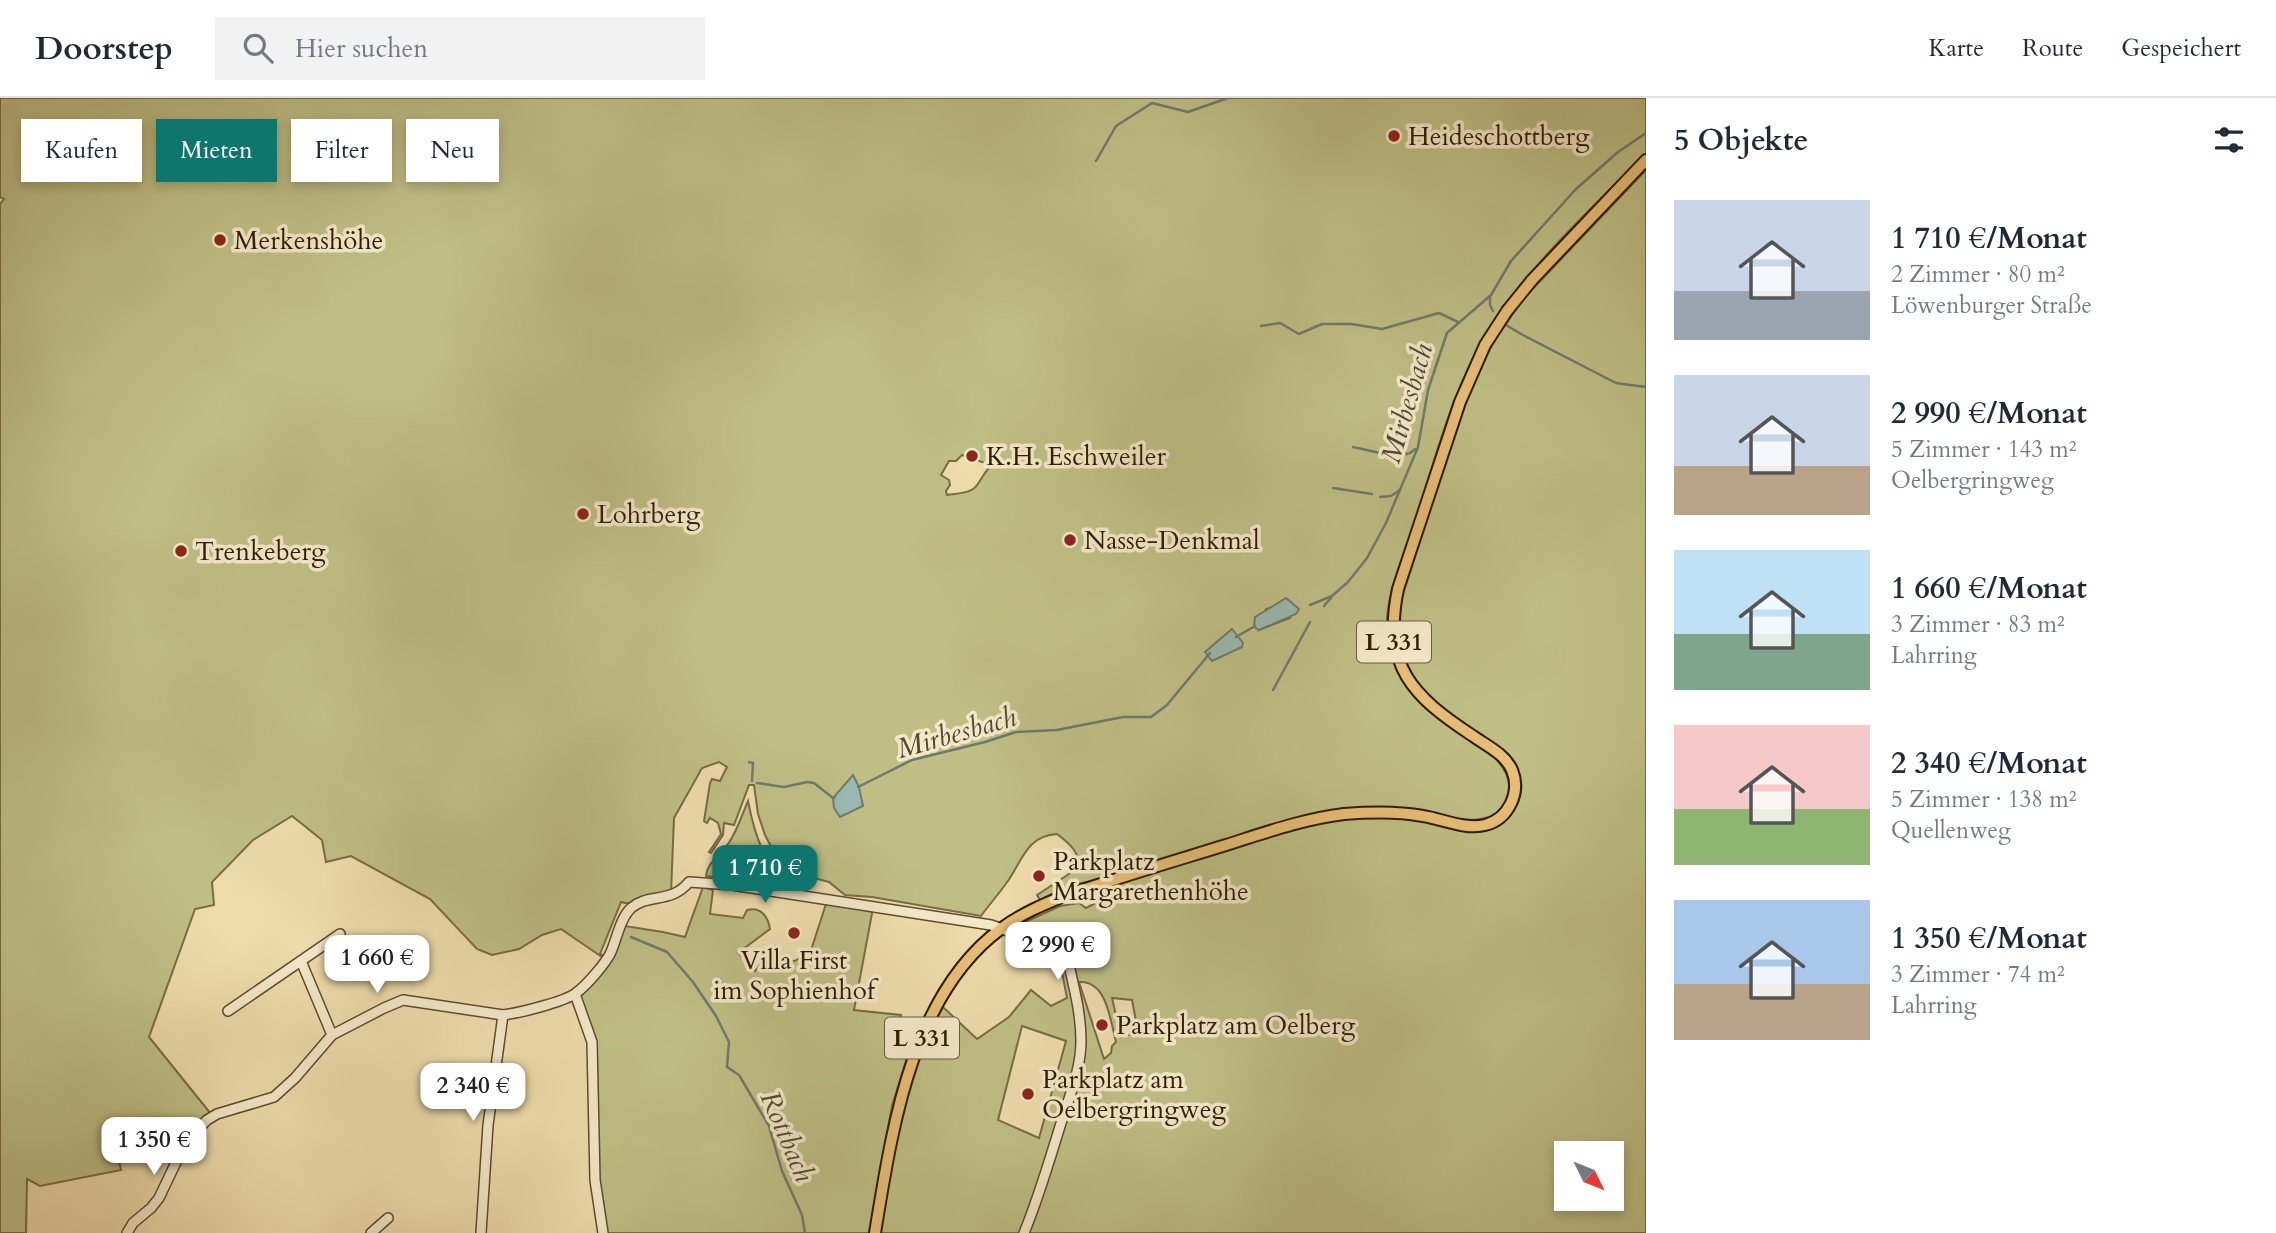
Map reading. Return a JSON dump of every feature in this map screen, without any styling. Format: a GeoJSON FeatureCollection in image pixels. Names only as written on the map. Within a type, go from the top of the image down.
{"type":"FeatureCollection","features":[{"type":"Feature","properties":{"kind":"main road","name":"L 331"},"geometry":{"type":"LineString","coordinates":[[875,1233],[899,1108],[920,1043],[957,974],[1001,928],[1055,899],[1269,831],[1339,815],[1375,812],[1406,813],[1474,826],[1485,825],[1494,822],[1510,807],[1515,786],[1514,776],[1504,757],[1434,709],[1408,679],[1398,657],[1394,638],[1396,597],[1460,402],[1485,345],[1532,280],[1646,160]]}},
{"type":"Feature","properties":{"kind":"street"},"geometry":{"type":"LineString","coordinates":[[127,1233],[133,1223],[159,1198],[179,1156],[207,1120],[217,1114],[274,1097],[295,1078],[332,1035],[403,1000],[503,1016],[575,994],[610,955],[629,910],[638,903],[682,891],[689,882],[732,885],[981,923],[1001,928],[1068,961],[1076,995],[1080,1057],[1063,1118],[1024,1233]]}},
{"type":"Feature","properties":{"kind":"street"},"geometry":{"type":"LineString","coordinates":[[228,1011],[340,934]]}},
{"type":"Feature","properties":{"kind":"street"},"geometry":{"type":"LineString","coordinates":[[301,961],[332,1035]]}},
{"type":"Feature","properties":{"kind":"street"},"geometry":{"type":"LineString","coordinates":[[575,994],[592,1042],[594,1180],[604,1233]]}},
{"type":"Feature","properties":{"kind":"street"},"geometry":{"type":"LineString","coordinates":[[481,1233],[488,1125],[503,1016]]}},
{"type":"Feature","properties":{"kind":"street"},"geometry":{"type":"LineString","coordinates":[[371,1233],[388,1218]]}},
{"type":"Feature","properties":{"kind":"green space"},"geometry":{"type":"Polygon","coordinates":[[[0,98],[1646,98],[1646,153],[1542,260],[1505,306],[1476,353],[1446,423],[1389,604],[1387,632],[1391,653],[1409,690],[1423,706],[1481,746],[1505,771],[1509,786],[1506,802],[1498,812],[1487,818],[1473,820],[1402,808],[1371,808],[1073,885],[1040,900],[1037,895],[1078,868],[1076,853],[1070,845],[1057,834],[1046,836],[1025,852],[1005,885],[981,916],[872,897],[845,895],[829,882],[791,872],[777,858],[765,835],[758,814],[754,785],[749,785],[734,825],[724,823],[723,835],[711,853],[709,852],[721,834],[718,823],[710,818],[707,823],[704,821],[710,783],[712,779],[720,781],[727,767],[719,762],[702,768],[674,818],[671,893],[639,902],[621,902],[600,954],[606,957],[605,959],[561,929],[542,935],[519,949],[492,955],[477,949],[430,899],[351,856],[326,862],[322,840],[292,816],[253,840],[212,882],[214,905],[195,909],[149,1037],[211,1114],[189,1135],[118,1144],[116,1146],[121,1170],[40,1186],[27,1179],[26,1233],[0,1233],[0,204],[4,199],[0,197],[0,98]],[[962,455],[956,461],[949,461],[941,475],[949,480],[947,495],[964,493],[977,485],[988,469],[985,463],[962,455]],[[1276,606],[1266,609],[1259,630],[1290,618],[1276,606]]]}},
{"type":"Feature","properties":{"kind":"green space"},"geometry":{"type":"Polygon","coordinates":[[[1646,170],[1646,1233],[878,1233],[901,1109],[918,1051],[943,1007],[977,1039],[1009,1017],[1031,990],[1051,1006],[1067,998],[1060,962],[1066,954],[1026,934],[1022,930],[1023,923],[1060,906],[1079,903],[1086,908],[1106,898],[1107,885],[1314,825],[1363,817],[1385,817],[1480,832],[1504,821],[1515,809],[1521,785],[1515,764],[1501,750],[1446,711],[1418,683],[1408,667],[1402,648],[1400,626],[1401,600],[1461,414],[1495,339],[1524,298],[1646,170]],[[1079,982],[1104,1059],[1111,1053],[1116,1042],[1106,1003],[1096,987],[1079,982]],[[1112,998],[1121,1037],[1138,1032],[1132,1000],[1112,998]],[[1022,1026],[998,1120],[1039,1138],[1066,1041],[1022,1026]]]}},
{"type":"Feature","properties":{"kind":"green space"},"geometry":{"type":"Polygon","coordinates":[[[748,801],[762,849],[775,869],[795,884],[794,888],[706,876],[711,864],[732,837],[748,801]]]}},
{"type":"Feature","properties":{"kind":"green space"},"geometry":{"type":"Polygon","coordinates":[[[703,887],[713,890],[710,914],[743,918],[747,910],[752,909],[760,911],[768,920],[770,929],[738,953],[755,971],[775,946],[783,959],[795,961],[811,950],[826,904],[873,908],[854,1010],[901,1015],[894,1047],[910,1048],[892,1106],[869,1233],[602,1233],[591,1043],[574,997],[614,956],[625,926],[685,937],[703,887]]]}},
{"type":"Feature","properties":{"kind":"water"},"geometry":{"type":"Polygon","coordinates":[[[1286,598],[1299,609],[1296,614],[1259,630],[1254,627],[1255,617],[1286,598]]]}},
{"type":"Feature","properties":{"kind":"water"},"geometry":{"type":"Polygon","coordinates":[[[1232,629],[1243,643],[1242,647],[1212,661],[1205,652],[1232,629]]]}},
{"type":"Feature","properties":{"kind":"water"},"geometry":{"type":"Polygon","coordinates":[[[853,775],[863,806],[840,817],[834,808],[833,798],[853,775]]]}},
{"type":"Feature","properties":{"kind":"waterway"},"geometry":{"type":"LineString","coordinates":[[1096,161],[1116,126],[1152,103],[1188,112],[1228,98]]}},
{"type":"Feature","properties":{"kind":"waterway","name":"Mirbesbach"},"geometry":{"type":"LineString","coordinates":[[1310,605],[1332,596],[1348,582],[1367,558],[1386,523],[1418,447],[1428,390],[1447,333],[1491,295],[1511,261],[1576,189],[1618,152],[1646,133]]}},
{"type":"Feature","properties":{"kind":"waterway"},"geometry":{"type":"LineString","coordinates":[[1490,297],[1493,311]]}},
{"type":"Feature","properties":{"kind":"waterway"},"geometry":{"type":"LineString","coordinates":[[1261,326],[1280,323],[1299,334],[1322,324],[1351,324],[1382,329],[1439,313],[1458,322]]}},
{"type":"Feature","properties":{"kind":"waterway"},"geometry":{"type":"LineString","coordinates":[[1506,325],[1616,383],[1646,387]]}},
{"type":"Feature","properties":{"kind":"waterway"},"geometry":{"type":"LineString","coordinates":[[1353,447],[1389,455]]}},
{"type":"Feature","properties":{"kind":"waterway"},"geometry":{"type":"LineString","coordinates":[[1399,456],[1415,449]]}},
{"type":"Feature","properties":{"kind":"waterway"},"geometry":{"type":"LineString","coordinates":[[1333,488],[1372,494]]}},
{"type":"Feature","properties":{"kind":"waterway"},"geometry":{"type":"LineString","coordinates":[[1380,497],[1391,496],[1400,490]]}},
{"type":"Feature","properties":{"kind":"waterway","name":"Mirbesbach"},"geometry":{"type":"LineString","coordinates":[[1324,606],[1331,598]]}},
{"type":"Feature","properties":{"kind":"waterway"},"geometry":{"type":"LineString","coordinates":[[1273,690],[1310,622]]}},
{"type":"Feature","properties":{"kind":"waterway","name":"Mirbesbach"},"geometry":{"type":"LineString","coordinates":[[1236,637],[1255,626]]}},
{"type":"Feature","properties":{"kind":"waterway","name":"Mirbesbach"},"geometry":{"type":"LineString","coordinates":[[858,787],[912,760],[1016,732],[1057,730],[1123,717],[1151,717],[1167,705],[1210,653]]}},
{"type":"Feature","properties":{"kind":"waterway","name":"Mirbesbach"},"geometry":{"type":"LineString","coordinates":[[749,762],[753,763],[752,781]]}},
{"type":"Feature","properties":{"kind":"waterway","name":"Mirbesbach"},"geometry":{"type":"LineString","coordinates":[[757,783],[784,787],[814,783],[835,797]]}},
{"type":"Feature","properties":{"kind":"waterway","name":"Rottbach"},"geometry":{"type":"LineString","coordinates":[[631,937],[667,952],[693,982],[716,1016],[729,1042],[727,1067],[739,1075],[769,1126],[782,1171],[802,1215],[805,1233]]}},
{"type":"Feature","properties":{"kind":"place","name":"Heideschottberg"},"geometry":{"type":"Point","coordinates":[1394,136]}},
{"type":"Feature","properties":{"kind":"place","name":"Merkenshöhe"},"geometry":{"type":"Point","coordinates":[220,240]}},
{"type":"Feature","properties":{"kind":"place","name":"K.H. Eschweiler"},"geometry":{"type":"Point","coordinates":[972,456]}},
{"type":"Feature","properties":{"kind":"place","name":"Lohrberg"},"geometry":{"type":"Point","coordinates":[583,514]}},
{"type":"Feature","properties":{"kind":"place","name":"Nasse-Denkmal"},"geometry":{"type":"Point","coordinates":[1070,540]}},
{"type":"Feature","properties":{"kind":"place","name":"Trenkeberg"},"geometry":{"type":"Point","coordinates":[181,551]}},
{"type":"Feature","properties":{"kind":"place","name":"Parkplatz Margarethenhöhe"},"geometry":{"type":"Point","coordinates":[1039,876]}},
{"type":"Feature","properties":{"kind":"place","name":"Villa First im Sophienhof"},"geometry":{"type":"Point","coordinates":[794,933]}},
{"type":"Feature","properties":{"kind":"place","name":"Parkplatz am Oelberg"},"geometry":{"type":"Point","coordinates":[1102,1025]}},
{"type":"Feature","properties":{"kind":"place","name":"Parkplatz am Oelbergringweg"},"geometry":{"type":"Point","coordinates":[1028,1094]}}]}
